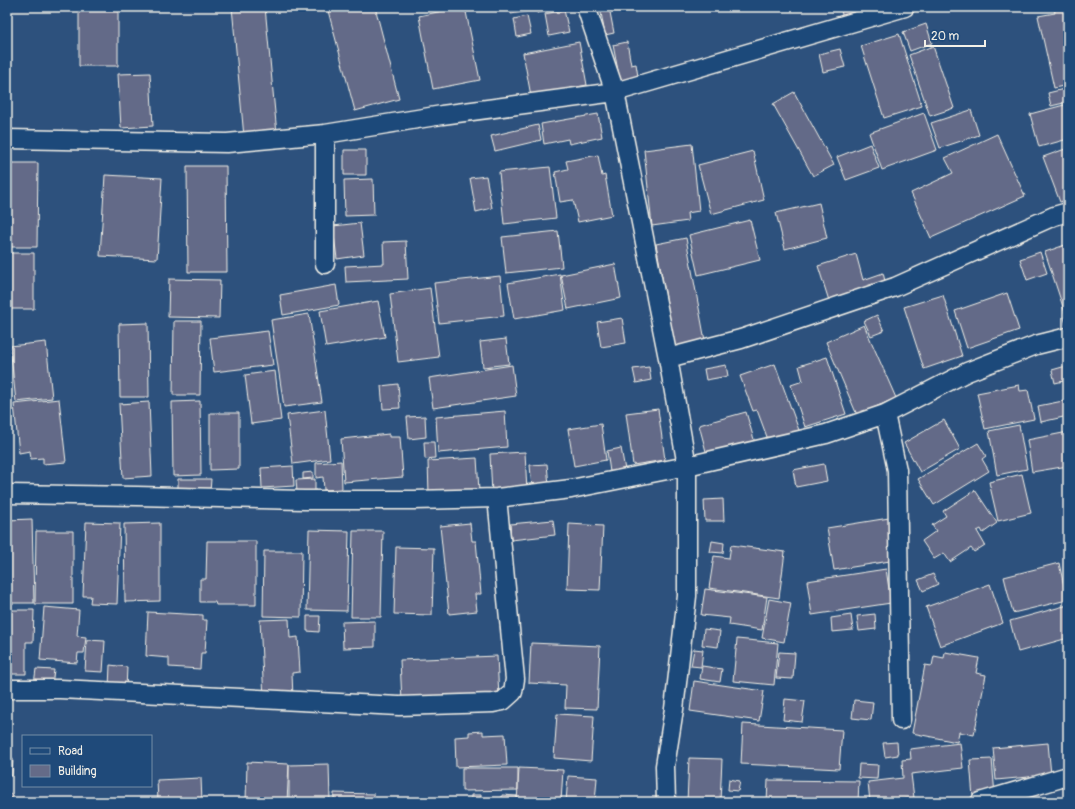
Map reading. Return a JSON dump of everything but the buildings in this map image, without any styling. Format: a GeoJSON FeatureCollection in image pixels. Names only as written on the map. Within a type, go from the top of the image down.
{"type":"FeatureCollection","features":[{"type":"Feature","properties":{"kind":"street"},"geometry":{"type":"LineString","coordinates":[[586,7],[615,92],[668,358],[686,466],[687,596],[665,766],[666,802]]}},
{"type":"Feature","properties":{"kind":"street"},"geometry":{"type":"LineString","coordinates":[[7,139],[227,143],[325,134],[442,115],[615,92],[905,7]]}},
{"type":"Feature","properties":{"kind":"street"},"geometry":{"type":"LineString","coordinates":[[325,134],[325,264]]}},
{"type":"Feature","properties":{"kind":"street"},"geometry":{"type":"LineString","coordinates":[[668,358],[742,339],[894,287],[1054,216],[1068,212]]}},
{"type":"Feature","properties":{"kind":"street"},"geometry":{"type":"LineString","coordinates":[[7,494],[304,500],[414,500],[497,498],[571,489],[686,466],[826,434],[885,414],[967,372],[1036,345],[1068,337]]}},
{"type":"Feature","properties":{"kind":"street"},"geometry":{"type":"LineString","coordinates":[[885,414],[897,470],[901,720]]}},
{"type":"Feature","properties":{"kind":"street"},"geometry":{"type":"LineString","coordinates":[[7,689],[60,689],[399,706],[493,703],[503,701],[513,692],[515,680],[497,498]]}},
{"type":"Feature","properties":{"kind":"street"},"geometry":{"type":"LineString","coordinates":[[980,802],[1068,776]]}}]}
